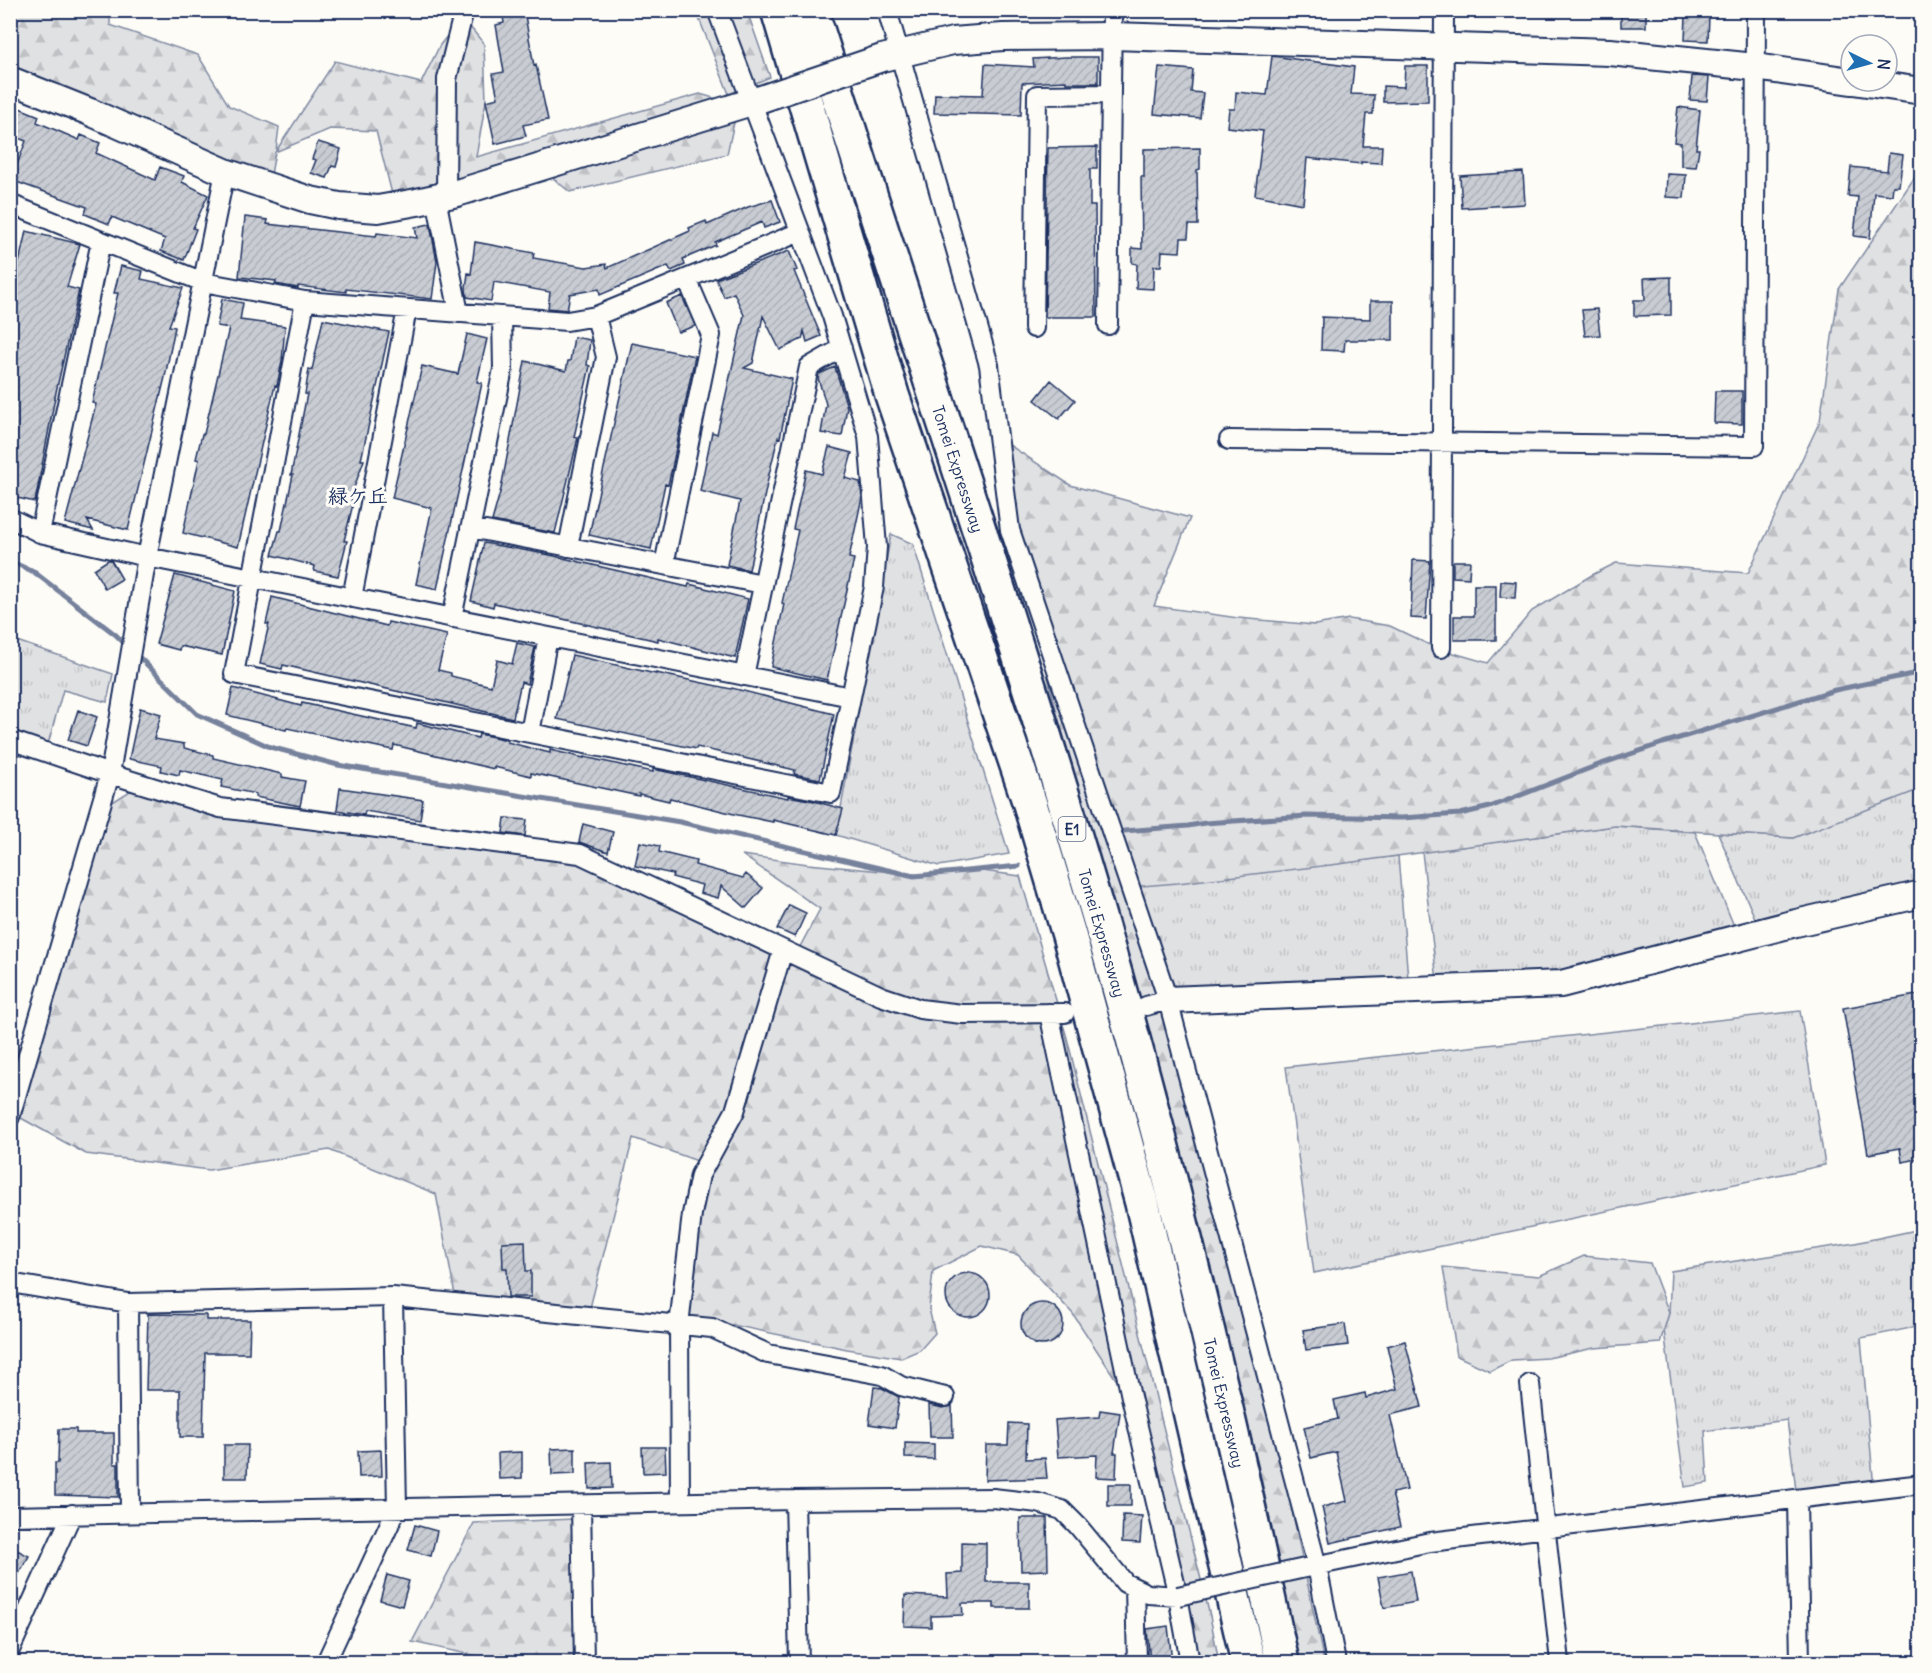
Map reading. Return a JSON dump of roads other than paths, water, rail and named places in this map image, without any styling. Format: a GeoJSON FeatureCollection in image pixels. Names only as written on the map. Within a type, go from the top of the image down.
{"type":"FeatureCollection","features":[{"type":"Feature","properties":{"kind":"highway"},"geometry":{"type":"LineString","coordinates":[[760,10],[892,395]]}},
{"type":"Feature","properties":{"kind":"highway","name":"Tomei Expressway"},"geometry":{"type":"LineString","coordinates":[[778,10],[892,395],[1030,804],[1069,935],[1142,1203],[1248,1662]]}},
{"type":"Feature","properties":{"kind":"highway","name":"Tomei Expressway"},"geometry":{"type":"LineString","coordinates":[[811,10],[1052,761],[1102,927],[1174,1193],[1255,1533],[1282,1662]]}},
{"type":"Feature","properties":{"kind":"street"},"geometry":{"type":"LineString","coordinates":[[459,313],[441,197],[447,79],[464,10]]}},
{"type":"Feature","properties":{"kind":"street"},"geometry":{"type":"LineString","coordinates":[[305,301],[234,674],[831,793],[874,587],[877,547],[868,436],[832,316],[800,232],[755,100],[717,10]]}},
{"type":"Feature","properties":{"kind":"street"},"geometry":{"type":"LineString","coordinates":[[887,10],[890,57],[989,364],[1010,530],[1157,1003],[1336,1662]]}},
{"type":"Feature","properties":{"kind":"street"},"geometry":{"type":"LineString","coordinates":[[1108,325],[1112,10]]}},
{"type":"Feature","properties":{"kind":"street"},"geometry":{"type":"LineString","coordinates":[[1441,648],[1443,10]]}},
{"type":"Feature","properties":{"kind":"street"},"geometry":{"type":"LineString","coordinates":[[1229,440],[1754,446],[1756,10]]}},
{"type":"Feature","properties":{"kind":"street"},"geometry":{"type":"LineString","coordinates":[[10,80],[90,112],[225,172],[310,200],[339,206],[378,209],[441,197],[890,57],[953,41],[1003,37],[1112,36],[1610,52],[1755,67],[1839,79]]}},
{"type":"Feature","properties":{"kind":"street"},"geometry":{"type":"LineString","coordinates":[[1899,88],[1922,91]]}},
{"type":"Feature","properties":{"kind":"street"},"geometry":{"type":"LineString","coordinates":[[1034,328],[1037,95],[1111,94]]}},
{"type":"Feature","properties":{"kind":"street"},"geometry":{"type":"LineString","coordinates":[[10,1117],[110,774],[147,557],[225,172]]}},
{"type":"Feature","properties":{"kind":"street"},"geometry":{"type":"LineString","coordinates":[[10,204],[203,282],[305,301],[567,321],[596,316],[800,232]]}},
{"type":"Feature","properties":{"kind":"street"},"geometry":{"type":"LineString","coordinates":[[40,533],[101,241]]}},
{"type":"Feature","properties":{"kind":"street"},"geometry":{"type":"LineString","coordinates":[[664,565],[711,335],[687,279]]}},
{"type":"Feature","properties":{"kind":"street"},"geometry":{"type":"LineString","coordinates":[[352,598],[407,309]]}},
{"type":"Feature","properties":{"kind":"street"},"geometry":{"type":"LineString","coordinates":[[452,618],[502,369],[502,316]]}},
{"type":"Feature","properties":{"kind":"street"},"geometry":{"type":"LineString","coordinates":[[568,547],[606,357],[596,316]]}},
{"type":"Feature","properties":{"kind":"street"},"geometry":{"type":"LineString","coordinates":[[744,676],[809,367],[842,348]]}},
{"type":"Feature","properties":{"kind":"street"},"geometry":{"type":"LineString","coordinates":[[10,518],[40,533],[147,557],[850,697]]}},
{"type":"Feature","properties":{"kind":"street"},"geometry":{"type":"LineString","coordinates":[[470,528],[763,584]]}},
{"type":"Feature","properties":{"kind":"street"},"geometry":{"type":"LineString","coordinates":[[530,733],[548,637]]}},
{"type":"Feature","properties":{"kind":"street"},"geometry":{"type":"LineString","coordinates":[[10,740],[220,808],[580,854],[881,996],[920,1009],[962,1014],[1057,1013],[1131,1397],[1178,1596],[1190,1662]]}},
{"type":"Feature","properties":{"kind":"street"},"geometry":{"type":"LineString","coordinates":[[1157,1003],[1562,984],[1796,923],[1922,894]]}},
{"type":"Feature","properties":{"kind":"street"},"geometry":{"type":"LineString","coordinates":[[680,1502],[679,1325],[692,1214],[700,1175],[735,1111],[783,950]]}},
{"type":"Feature","properties":{"kind":"street"},"geometry":{"type":"LineString","coordinates":[[10,1283],[128,1303],[393,1297],[712,1328],[768,1354],[882,1375],[901,1386],[945,1397]]}},
{"type":"Feature","properties":{"kind":"street"},"geometry":{"type":"LineString","coordinates":[[326,1662],[397,1508],[393,1297]]}},
{"type":"Feature","properties":{"kind":"street"},"geometry":{"type":"LineString","coordinates":[[128,1303],[129,1513]]}},
{"type":"Feature","properties":{"kind":"street"},"geometry":{"type":"LineString","coordinates":[[1530,1384],[1560,1662]]}},
{"type":"Feature","properties":{"kind":"street"},"geometry":{"type":"LineString","coordinates":[[10,1516],[972,1498],[1038,1503],[1062,1510],[1125,1583],[1148,1594],[1178,1596],[1430,1542],[1922,1484]]}},
{"type":"Feature","properties":{"kind":"street"},"geometry":{"type":"LineString","coordinates":[[1797,1498],[1800,1662]]}},
{"type":"Feature","properties":{"kind":"street"},"geometry":{"type":"LineString","coordinates":[[795,1500],[799,1662]]}},
{"type":"Feature","properties":{"kind":"street"},"geometry":{"type":"LineString","coordinates":[[581,1504],[584,1662]]}},
{"type":"Feature","properties":{"kind":"street"},"geometry":{"type":"LineString","coordinates":[[10,1650],[72,1514]]}},
{"type":"Feature","properties":{"kind":"street"},"geometry":{"type":"LineString","coordinates":[[1135,1588],[1137,1662]]}},
{"type":"Feature","properties":{"kind":"waterway"},"geometry":{"type":"LineString","coordinates":[[10,561],[34,572],[127,646]]}},
{"type":"Feature","properties":{"kind":"waterway"},"geometry":{"type":"LineString","coordinates":[[134,652],[197,714],[270,747],[338,765],[680,822],[914,876],[1019,866]]}},
{"type":"Feature","properties":{"kind":"waterway"},"geometry":{"type":"LineString","coordinates":[[1124,831],[1306,816],[1402,818],[1460,814],[1490,807],[1598,765],[1663,743],[1835,690],[1922,672]]}},
{"type":"Feature","properties":{"kind":"district","name":"緑ケ丘"},"geometry":{"type":"Point","coordinates":[358,495]}}]}
